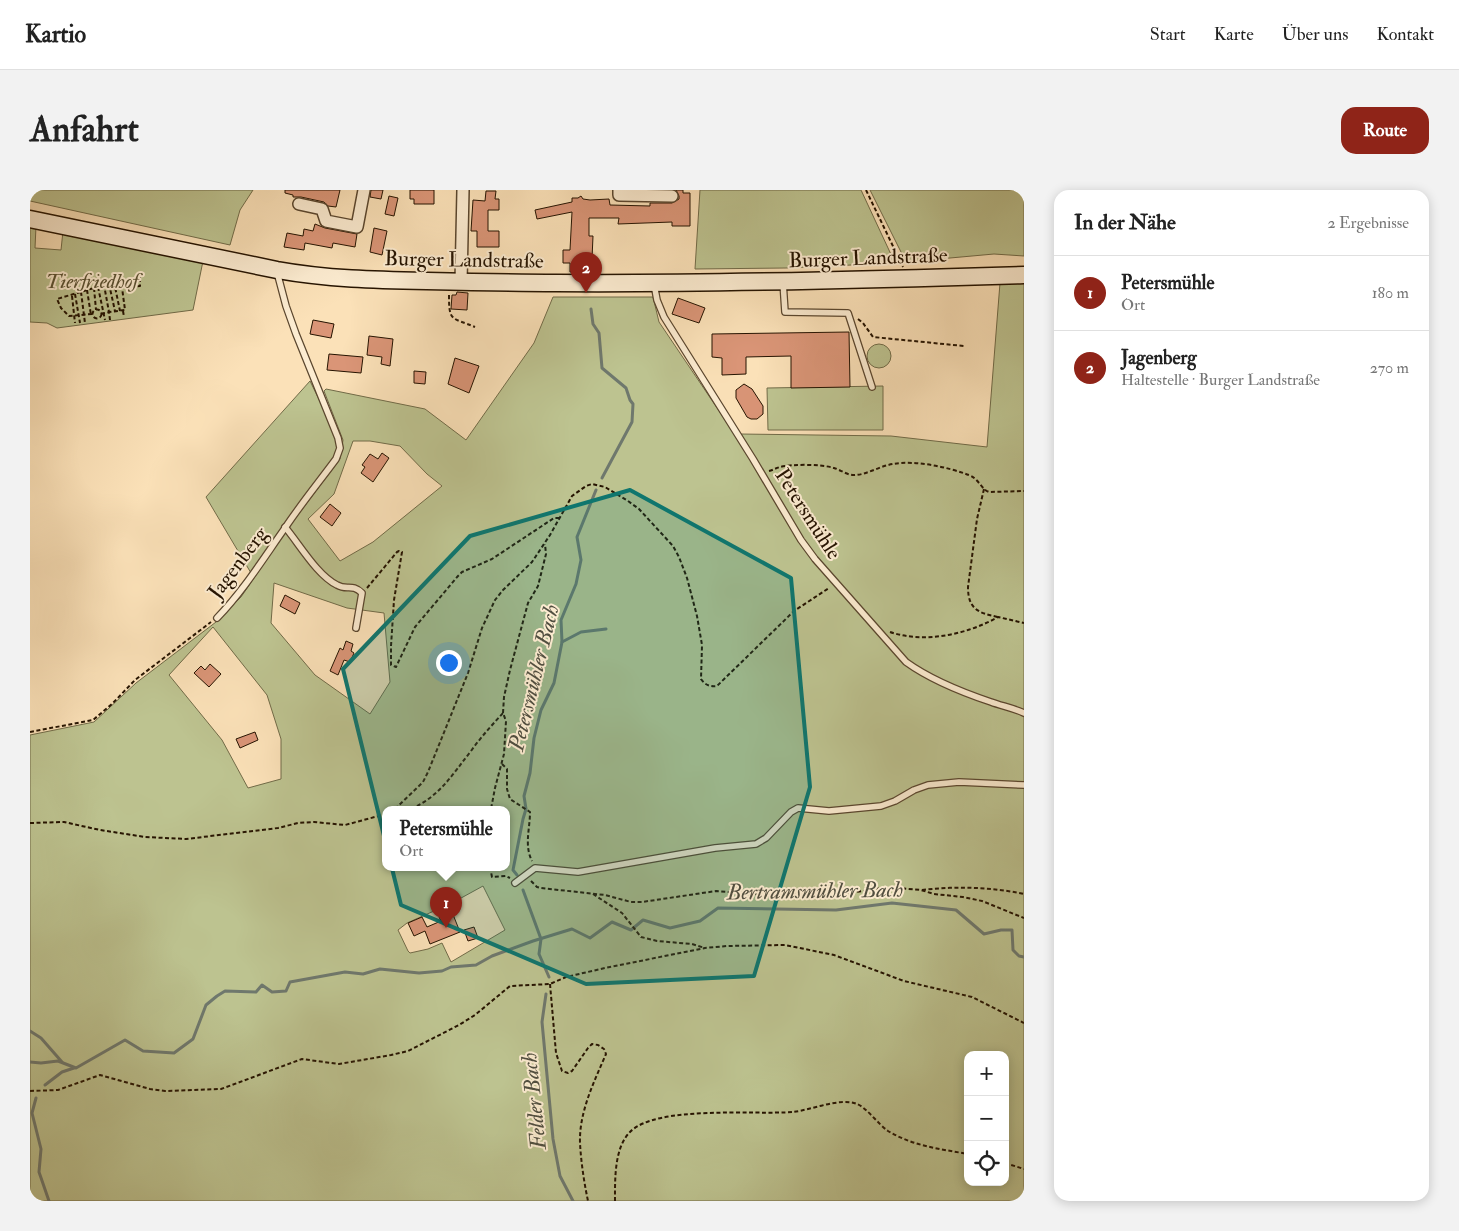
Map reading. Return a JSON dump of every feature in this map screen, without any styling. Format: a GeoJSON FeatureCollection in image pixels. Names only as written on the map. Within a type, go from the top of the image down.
{"type":"FeatureCollection","features":[{"type":"Feature","properties":{"kind":"main road","name":"Burger Landstraße"},"geometry":{"type":"LineString","coordinates":[[30,219],[277,270],[345,280],[455,285],[654,284],[1024,275]]}},
{"type":"Feature","properties":{"kind":"street"},"geometry":{"type":"LineString","coordinates":[[299,204],[322,209],[326,221],[357,227],[364,190]]}},
{"type":"Feature","properties":{"kind":"street"},"geometry":{"type":"LineString","coordinates":[[455,285],[463,190]]}},
{"type":"Feature","properties":{"kind":"street"},"geometry":{"type":"LineString","coordinates":[[620,190],[619,195],[672,196]]}},
{"type":"Feature","properties":{"kind":"lane","name":"Jagenberg"},"geometry":{"type":"LineString","coordinates":[[217,618],[241,591],[336,459],[340,448],[338,438],[286,306],[277,270]]}},
{"type":"Feature","properties":{"kind":"lane"},"geometry":{"type":"LineString","coordinates":[[783,282],[785,312],[848,313],[872,387]]}},
{"type":"Feature","properties":{"kind":"lane","name":"Petersmühle"},"geometry":{"type":"LineString","coordinates":[[654,284],[657,300],[664,318],[815,560],[899,656],[918,671],[981,699],[1024,713]]}},
{"type":"Feature","properties":{"kind":"lane","name":"Jagenberg"},"geometry":{"type":"LineString","coordinates":[[285,528],[327,577],[337,585],[353,586],[362,593]]}},
{"type":"Feature","properties":{"kind":"lane"},"geometry":{"type":"LineString","coordinates":[[356,628],[362,593]]}},
{"type":"Feature","properties":{"kind":"lane"},"geometry":{"type":"LineString","coordinates":[[515,883],[535,868],[578,872],[715,848],[756,844],[766,838],[791,812],[798,808],[829,811],[881,806],[928,785],[959,782],[1024,785]]}},
{"type":"Feature","properties":{"kind":"path"},"geometry":{"type":"LineString","coordinates":[[866,190],[908,279]]}},
{"type":"Feature","properties":{"kind":"path"},"geometry":{"type":"LineString","coordinates":[[96,310],[91,314],[74,316],[66,313],[57,299],[121,280],[140,278],[140,286],[122,286]]}},
{"type":"Feature","properties":{"kind":"path"},"geometry":{"type":"LineString","coordinates":[[87,290],[91,314],[96,319],[109,312],[125,310],[121,280]]}},
{"type":"Feature","properties":{"kind":"path"},"geometry":{"type":"LineString","coordinates":[[114,282],[124,317]]}},
{"type":"Feature","properties":{"kind":"path"},"geometry":{"type":"LineString","coordinates":[[109,284],[115,312]]}},
{"type":"Feature","properties":{"kind":"path"},"geometry":{"type":"LineString","coordinates":[[104,285],[110,320]]}},
{"type":"Feature","properties":{"kind":"path"},"geometry":{"type":"LineString","coordinates":[[455,285],[450,314],[458,320],[475,326]]}},
{"type":"Feature","properties":{"kind":"path"},"geometry":{"type":"LineString","coordinates":[[98,287],[105,320]]}},
{"type":"Feature","properties":{"kind":"path"},"geometry":{"type":"LineString","coordinates":[[94,288],[96,310]]}},
{"type":"Feature","properties":{"kind":"path"},"geometry":{"type":"LineString","coordinates":[[80,292],[86,323]]}},
{"type":"Feature","properties":{"kind":"path"},"geometry":{"type":"LineString","coordinates":[[73,294],[80,323]]}},
{"type":"Feature","properties":{"kind":"path"},"geometry":{"type":"LineString","coordinates":[[73,294],[75,324]]}},
{"type":"Feature","properties":{"kind":"path"},"geometry":{"type":"LineString","coordinates":[[96,310],[103,314]]}},
{"type":"Feature","properties":{"kind":"path"},"geometry":{"type":"LineString","coordinates":[[848,313],[863,323],[873,337],[964,346]]}},
{"type":"Feature","properties":{"kind":"path"},"geometry":{"type":"LineString","coordinates":[[762,473],[780,467],[815,466],[834,468],[848,474],[857,475],[894,464],[919,464],[948,469],[969,476],[978,481],[984,490],[993,492],[1024,490]]}},
{"type":"Feature","properties":{"kind":"path"},"geometry":{"type":"LineString","coordinates":[[398,806],[423,782],[434,760],[490,610],[503,590],[532,562],[545,544],[572,496],[579,490],[592,484],[621,496],[639,509],[661,532],[679,557],[687,578],[700,630],[702,679],[703,682],[710,686],[716,686],[794,611],[835,583]]}},
{"type":"Feature","properties":{"kind":"path"},"geometry":{"type":"LineString","coordinates":[[984,490],[977,519],[968,587],[971,605],[977,610],[1024,623]]}},
{"type":"Feature","properties":{"kind":"path"},"geometry":{"type":"LineString","coordinates":[[362,593],[397,552],[402,552],[394,600],[391,646],[391,665],[396,667],[415,627],[462,572],[492,559],[554,518],[559,518]]}},
{"type":"Feature","properties":{"kind":"path"},"geometry":{"type":"LineString","coordinates":[[491,806],[494,788],[502,764],[506,738],[504,697],[528,603],[535,593],[546,554],[545,544]]}},
{"type":"Feature","properties":{"kind":"path"},"geometry":{"type":"LineString","coordinates":[[872,624],[908,637],[937,636],[982,626],[998,617]]}},
{"type":"Feature","properties":{"kind":"path"},"geometry":{"type":"LineString","coordinates":[[30,732],[93,720],[112,704],[135,680],[217,618]]}},
{"type":"Feature","properties":{"kind":"path"},"geometry":{"type":"LineString","coordinates":[[416,806],[445,786],[478,742],[504,713]]}},
{"type":"Feature","properties":{"kind":"path"},"geometry":{"type":"LineString","coordinates":[[502,764],[507,768],[507,788],[510,798],[530,812],[528,847],[535,868]]}},
{"type":"Feature","properties":{"kind":"path"},"geometry":{"type":"LineString","coordinates":[[30,823],[64,822],[145,837],[186,839],[278,828],[298,823],[314,822],[345,825],[382,815]]}},
{"type":"Feature","properties":{"kind":"path"},"geometry":{"type":"LineString","coordinates":[[491,871],[492,877],[506,876],[515,883]]}},
{"type":"Feature","properties":{"kind":"path"},"geometry":{"type":"LineString","coordinates":[[528,874],[534,884],[541,888],[605,894],[631,902],[716,891],[794,897],[823,897],[878,888],[921,890],[963,887],[1024,894]]}},
{"type":"Feature","properties":{"kind":"path"},"geometry":{"type":"LineString","coordinates":[[921,890],[934,894],[982,901],[1024,918]]}},
{"type":"Feature","properties":{"kind":"path"},"geometry":{"type":"LineString","coordinates":[[593,894],[622,912],[641,937],[657,941],[692,944],[705,948]]}},
{"type":"Feature","properties":{"kind":"path"},"geometry":{"type":"LineString","coordinates":[[30,1091],[58,1090],[100,1075],[150,1089],[165,1091],[220,1089],[302,1059],[339,1064],[391,1055],[408,1051],[459,1025],[476,1015],[510,986],[550,984],[566,977],[605,968],[705,948],[727,946],[785,946],[817,951],[853,961],[904,981],[972,997],[1024,1023]]}},
{"type":"Feature","properties":{"kind":"path"},"geometry":{"type":"LineString","coordinates":[[550,984],[556,1053],[562,1071],[568,1074],[572,1071],[592,1044],[598,1045],[606,1054],[589,1095],[580,1142],[588,1201]]}},
{"type":"Feature","properties":{"kind":"path"},"geometry":{"type":"LineString","coordinates":[[615,1201],[616,1169],[620,1152],[627,1136],[644,1123],[678,1116],[796,1111],[841,1103],[852,1103],[858,1104],[876,1122],[901,1138],[926,1147],[964,1153]]}},
{"type":"Feature","properties":{"kind":"path"},"geometry":{"type":"LineString","coordinates":[[1009,1164],[1024,1169]]}},
{"type":"Feature","properties":{"kind":"highlighted area"},"geometry":{"type":"Polygon","coordinates":[[[630,490],[791,578],[810,787],[754,976],[586,984],[401,905],[343,669],[470,536],[630,490]]]}},
{"type":"Feature","properties":{"kind":"green space"},"geometry":{"type":"Polygon","coordinates":[[[30,190],[253,190],[240,210],[230,245],[30,201],[30,190]]]}},
{"type":"Feature","properties":{"kind":"green space"},"geometry":{"type":"Polygon","coordinates":[[[700,190],[861,190],[895,263],[786,268],[695,269],[700,190]]]}},
{"type":"Feature","properties":{"kind":"green space"},"geometry":{"type":"Polygon","coordinates":[[[870,190],[1024,190],[1024,256],[994,254],[906,262],[870,190]]]}},
{"type":"Feature","properties":{"kind":"green space","name":"Tierfriedhof"},"geometry":{"type":"Polygon","coordinates":[[[30,225],[36,226],[35,248],[61,250],[63,231],[203,261],[193,310],[57,328],[47,323],[30,322],[30,225]]]}},
{"type":"Feature","properties":{"kind":"green space"},"geometry":{"type":"Polygon","coordinates":[[[1024,282],[1024,1201],[30,1201],[30,735],[94,722],[136,683],[216,622],[241,597],[291,524],[340,459],[343,440],[324,391],[326,389],[425,409],[466,440],[534,343],[553,297],[653,297],[659,322],[736,436],[740,434],[891,436],[987,447],[1000,283],[1024,282]],[[353,441],[334,494],[308,519],[340,561],[373,542],[442,486],[427,474],[400,446],[370,441],[353,441]],[[274,583],[271,623],[315,675],[370,714],[390,682],[384,613],[347,608],[274,583]],[[213,627],[169,675],[222,740],[248,788],[281,779],[281,739],[267,695],[213,627]],[[483,886],[452,903],[407,923],[398,930],[408,951],[410,953],[428,949],[442,943],[451,962],[505,930],[483,886]]]}},
{"type":"Feature","properties":{"kind":"green space"},"geometry":{"type":"Polygon","coordinates":[[[879,344],[884,345],[890,351],[890,361],[884,367],[879,368],[874,367],[868,361],[867,356],[868,351],[874,345],[879,344]]]}},
{"type":"Feature","properties":{"kind":"green space"},"geometry":{"type":"Polygon","coordinates":[[[310,381],[338,438],[340,448],[336,459],[251,573],[206,497],[310,381]]]}},
{"type":"Feature","properties":{"kind":"green space"},"geometry":{"type":"Polygon","coordinates":[[[883,386],[883,430],[768,430],[767,388],[883,386]]]}},
{"type":"Feature","properties":{"kind":"building"},"geometry":{"type":"Polygon","coordinates":[[[285,190],[340,190],[336,207],[328,206],[324,202],[293,197],[293,195],[285,193],[285,190]]]}},
{"type":"Feature","properties":{"kind":"building"},"geometry":{"type":"Polygon","coordinates":[[[371,190],[383,190],[381,199],[370,197],[371,190]]]}},
{"type":"Feature","properties":{"kind":"building"},"geometry":{"type":"Polygon","coordinates":[[[410,190],[434,190],[434,204],[414,204],[414,199],[410,199],[410,190]]]}},
{"type":"Feature","properties":{"kind":"building"},"geometry":{"type":"Polygon","coordinates":[[[676,190],[690,193],[690,226],[672,226],[672,222],[618,224],[619,218],[589,218],[589,236],[593,236],[592,259],[586,258],[586,272],[570,272],[570,263],[563,263],[563,250],[570,250],[572,212],[537,219],[535,210],[572,202],[572,198],[581,196],[583,199],[590,200],[609,199],[610,205],[650,206],[650,203],[672,203],[679,199],[676,190]]]}},
{"type":"Feature","properties":{"kind":"building"},"geometry":{"type":"Polygon","coordinates":[[[486,191],[496,191],[495,199],[499,199],[499,210],[488,210],[488,231],[499,231],[499,247],[477,247],[477,231],[471,231],[473,200],[485,201],[486,191]]]}},
{"type":"Feature","properties":{"kind":"building"},"geometry":{"type":"Polygon","coordinates":[[[389,196],[398,198],[394,216],[385,214],[389,196]]]}},
{"type":"Feature","properties":{"kind":"building"},"geometry":{"type":"Polygon","coordinates":[[[315,224],[325,228],[357,234],[355,247],[333,243],[332,248],[305,243],[304,250],[284,247],[287,233],[303,236],[304,229],[313,231],[315,224]]]}},
{"type":"Feature","properties":{"kind":"building"},"geometry":{"type":"Polygon","coordinates":[[[374,228],[387,231],[382,255],[370,252],[374,228]]]}},
{"type":"Feature","properties":{"kind":"building"},"geometry":{"type":"Polygon","coordinates":[[[457,292],[468,293],[467,310],[451,309],[452,295],[456,295],[457,292]]]}},
{"type":"Feature","properties":{"kind":"building"},"geometry":{"type":"Polygon","coordinates":[[[678,298],[705,308],[699,323],[672,314],[678,298]]]}},
{"type":"Feature","properties":{"kind":"building"},"geometry":{"type":"Polygon","coordinates":[[[313,320],[334,324],[331,338],[310,334],[313,320]]]}},
{"type":"Feature","properties":{"kind":"building"},"geometry":{"type":"Polygon","coordinates":[[[849,332],[850,387],[791,388],[791,356],[746,357],[746,374],[722,375],[722,358],[712,357],[712,334],[849,332]]]}},
{"type":"Feature","properties":{"kind":"building"},"geometry":{"type":"Polygon","coordinates":[[[369,336],[393,339],[390,366],[381,364],[382,357],[367,355],[369,336]]]}},
{"type":"Feature","properties":{"kind":"building"},"geometry":{"type":"Polygon","coordinates":[[[329,354],[363,357],[361,373],[327,370],[329,354]]]}},
{"type":"Feature","properties":{"kind":"building"},"geometry":{"type":"Polygon","coordinates":[[[455,358],[479,366],[469,393],[448,384],[455,358]]]}},
{"type":"Feature","properties":{"kind":"building"},"geometry":{"type":"Polygon","coordinates":[[[414,371],[426,372],[425,384],[414,383],[414,371]]]}},
{"type":"Feature","properties":{"kind":"building"},"geometry":{"type":"Polygon","coordinates":[[[744,384],[752,389],[763,406],[763,414],[757,419],[747,417],[736,398],[736,390],[744,384]]]}},
{"type":"Feature","properties":{"kind":"building"},"geometry":{"type":"Polygon","coordinates":[[[382,453],[389,458],[373,482],[361,473],[365,467],[362,465],[370,454],[378,459],[382,453]]]}},
{"type":"Feature","properties":{"kind":"building"},"geometry":{"type":"Polygon","coordinates":[[[330,504],[341,513],[332,526],[320,517],[330,504]]]}},
{"type":"Feature","properties":{"kind":"building"},"geometry":{"type":"Polygon","coordinates":[[[285,595],[300,603],[295,614],[280,606],[285,595]]]}},
{"type":"Feature","properties":{"kind":"building"},"geometry":{"type":"Polygon","coordinates":[[[346,641],[353,644],[351,651],[354,653],[350,662],[344,660],[338,675],[330,671],[340,648],[343,650],[346,641]]]}},
{"type":"Feature","properties":{"kind":"building"},"geometry":{"type":"Polygon","coordinates":[[[210,664],[221,674],[209,687],[194,673],[201,666],[205,670],[210,664]]]}},
{"type":"Feature","properties":{"kind":"building"},"geometry":{"type":"Polygon","coordinates":[[[255,732],[258,740],[240,748],[236,739],[255,732]]]}},
{"type":"Feature","properties":{"kind":"building"},"geometry":{"type":"Polygon","coordinates":[[[452,912],[460,932],[430,944],[425,931],[414,936],[408,923],[422,917],[427,927],[441,921],[439,917],[452,912]]]}},
{"type":"Feature","properties":{"kind":"building"},"geometry":{"type":"Polygon","coordinates":[[[474,927],[478,938],[468,941],[464,930],[474,927]]]}},
{"type":"Feature","properties":{"kind":"waterway","name":"Petersmühler Bach"},"geometry":{"type":"LineString","coordinates":[[591,309],[593,324],[599,333],[602,368],[626,388],[633,404],[632,422],[602,478]]}},
{"type":"Feature","properties":{"kind":"waterway","name":"Petersmühler Bach"},"geometry":{"type":"LineString","coordinates":[[517,875],[513,870],[526,809],[524,796],[530,773],[534,738],[541,710],[554,683],[562,642],[561,620],[576,584],[581,560],[577,537],[596,490]]}},
{"type":"Feature","properties":{"kind":"waterway"},"geometry":{"type":"LineString","coordinates":[[562,642],[581,632],[606,629]]}},
{"type":"Feature","properties":{"kind":"waterway","name":"Petersmühler Bach"},"geometry":{"type":"LineString","coordinates":[[523,890],[541,939],[539,954],[549,977]]}},
{"type":"Feature","properties":{"kind":"waterway","name":"Bertramsmühler Bach"},"geometry":{"type":"LineString","coordinates":[[30,1062],[58,1061],[76,1068],[125,1040],[143,1051],[174,1053],[193,1039],[206,1005],[225,991],[256,992],[262,985],[272,992],[286,991],[290,982],[345,972],[363,974],[380,969],[419,973],[442,971],[451,967],[476,965],[492,956],[572,929],[590,938],[612,922],[631,930],[643,920],[670,928],[700,921],[718,908],[836,910],[892,903],[956,910],[984,934],[1001,930],[1012,930],[1013,950],[1019,956],[1024,957]]}},
{"type":"Feature","properties":{"kind":"waterway","name":"Felder Bach"},"geometry":{"type":"LineString","coordinates":[[546,994],[542,1022],[553,1139],[560,1176],[573,1201]]}},
{"type":"Feature","properties":{"kind":"waterway"},"geometry":{"type":"LineString","coordinates":[[30,1031],[41,1038],[62,1062]]}},
{"type":"Feature","properties":{"kind":"waterway"},"geometry":{"type":"LineString","coordinates":[[45,1085],[62,1072],[74,1068]]}},
{"type":"Feature","properties":{"kind":"waterway"},"geometry":{"type":"LineString","coordinates":[[36,1098],[32,1113],[41,1149],[39,1172],[49,1201]]}},
{"type":"Feature","properties":{"kind":"place","name":"Jagenberg"},"geometry":{"type":"Point","coordinates":[586,293]}},
{"type":"Feature","properties":{"kind":"place","name":"Petersmühle"},"geometry":{"type":"Point","coordinates":[446,928]}}]}
